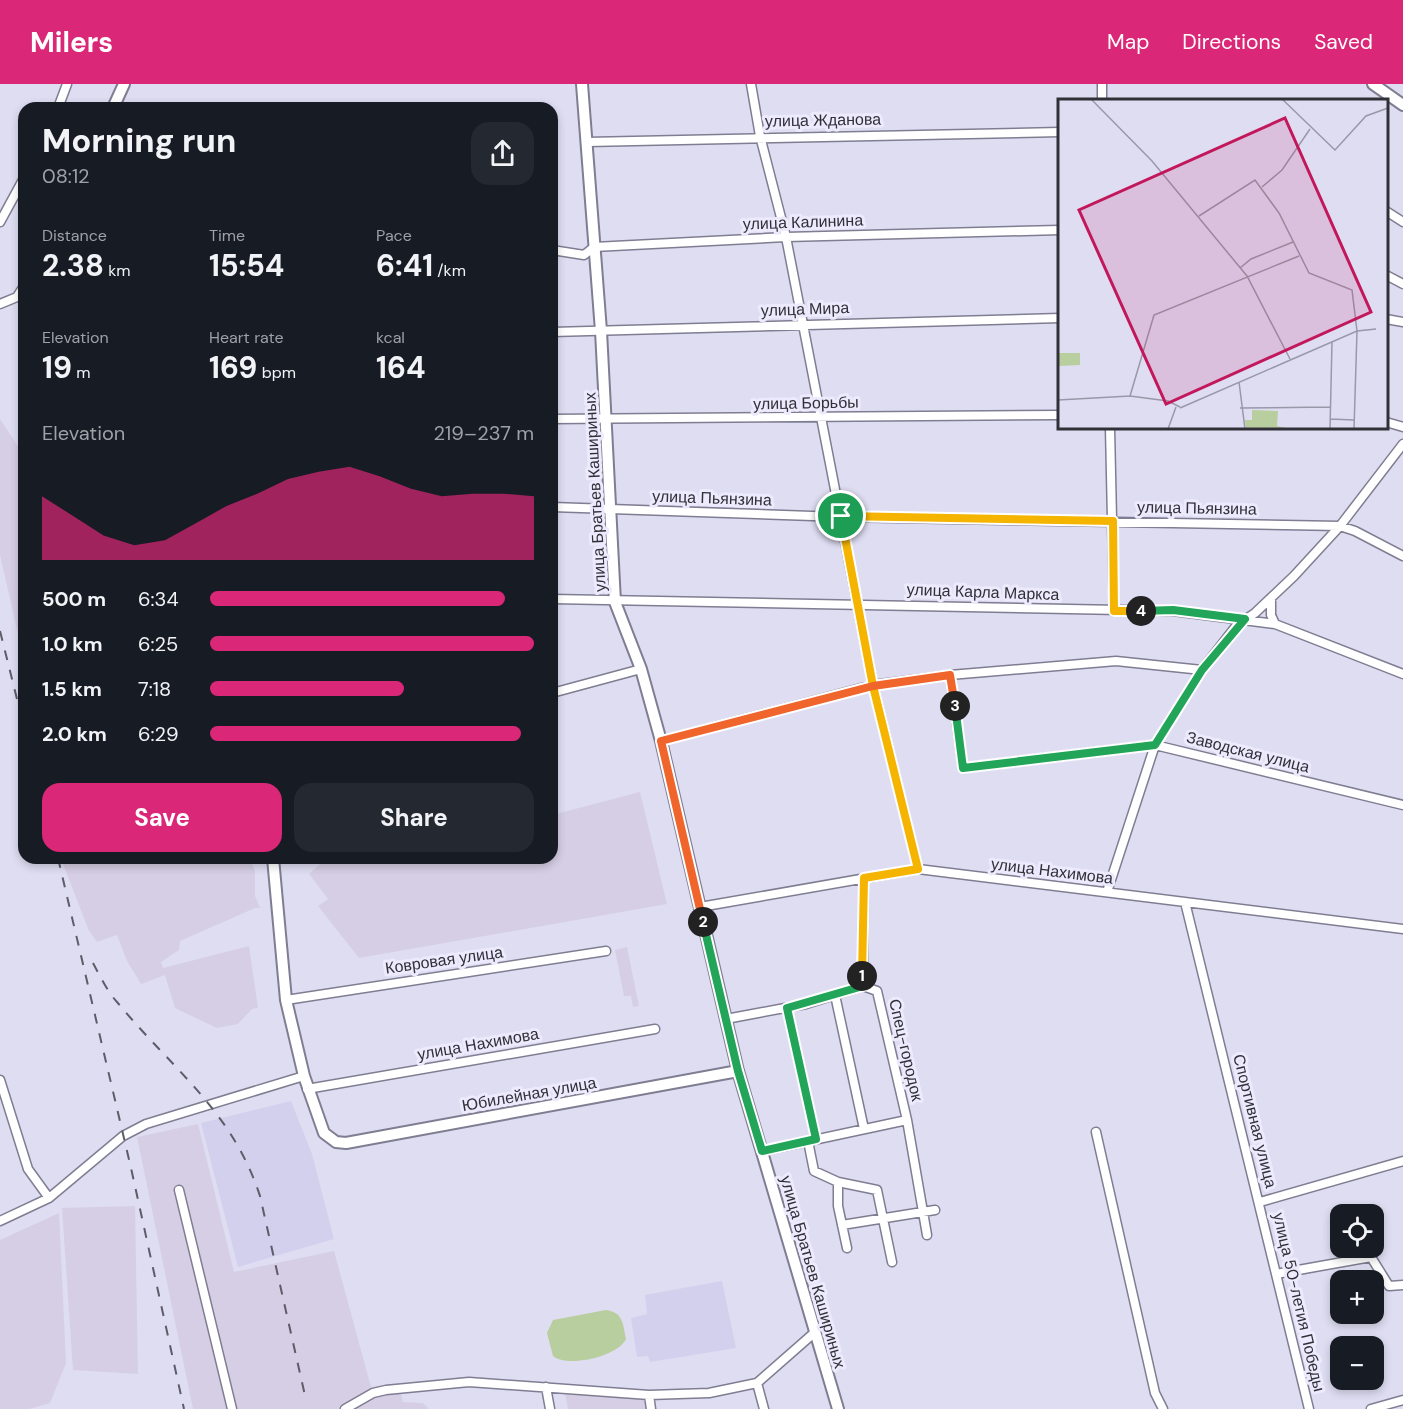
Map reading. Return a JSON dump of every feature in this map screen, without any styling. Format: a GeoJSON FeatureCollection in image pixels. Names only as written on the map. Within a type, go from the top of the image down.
{"type":"FeatureCollection","features":[{"type":"Feature","properties":{"kind":"main road"},"geometry":{"type":"LineString","coordinates":[[116,102],[124,84]]}},
{"type":"Feature","properties":{"kind":"main road","name":"улица Братьев Кашириных"},"geometry":{"type":"LineString","coordinates":[[582,84],[602,331],[615,603],[641,669],[661,741],[738,1071],[838,1409]]}},
{"type":"Feature","properties":{"kind":"main road"},"geometry":{"type":"LineString","coordinates":[[1373,84],[1403,105]]}},
{"type":"Feature","properties":{"kind":"main road"},"geometry":{"type":"LineString","coordinates":[[274,864],[286,1000],[307,1089]]}},
{"type":"Feature","properties":{"kind":"main road","name":"Юбилейная улица"},"geometry":{"type":"LineString","coordinates":[[307,1089],[318,1120],[328,1136],[336,1142],[346,1143],[738,1071]]}},
{"type":"Feature","properties":{"kind":"street"},"geometry":{"type":"LineString","coordinates":[[60,102],[67,84]]}},
{"type":"Feature","properties":{"kind":"street"},"geometry":{"type":"LineString","coordinates":[[751,84],[760,136],[786,237],[873,686],[918,869]]}},
{"type":"Feature","properties":{"kind":"street","name":"улица Жданова"},"geometry":{"type":"LineString","coordinates":[[587,142],[760,136],[1058,132]]}},
{"type":"Feature","properties":{"kind":"street"},"geometry":{"type":"LineString","coordinates":[[0,222],[18,189]]}},
{"type":"Feature","properties":{"kind":"street"},"geometry":{"type":"LineString","coordinates":[[1388,212],[1403,222]]}},
{"type":"Feature","properties":{"kind":"street","name":"улица Калинина"},"geometry":{"type":"LineString","coordinates":[[558,251],[584,255],[594,247],[786,237],[1058,230]]}},
{"type":"Feature","properties":{"kind":"street"},"geometry":{"type":"LineString","coordinates":[[1388,276],[1403,284]]}},
{"type":"Feature","properties":{"kind":"street"},"geometry":{"type":"LineString","coordinates":[[0,304],[18,295]]}},
{"type":"Feature","properties":{"kind":"street","name":"улица Мира"},"geometry":{"type":"LineString","coordinates":[[558,332],[1058,318]]}},
{"type":"Feature","properties":{"kind":"street"},"geometry":{"type":"LineString","coordinates":[[1388,319],[1403,322]]}},
{"type":"Feature","properties":{"kind":"street","name":"улица Борьбы"},"geometry":{"type":"LineString","coordinates":[[558,419],[1058,415]]}},
{"type":"Feature","properties":{"kind":"street"},"geometry":{"type":"LineString","coordinates":[[1388,423],[1403,427]]}},
{"type":"Feature","properties":{"kind":"street"},"geometry":{"type":"LineString","coordinates":[[1110,429],[1114,611]]}},
{"type":"Feature","properties":{"kind":"street"},"geometry":{"type":"LineString","coordinates":[[1107,892],[1155,745],[1202,670],[1245,619],[1271,598],[1340,526],[1403,444]]}},
{"type":"Feature","properties":{"kind":"street","name":"улица Пьянзина"},"geometry":{"type":"LineString","coordinates":[[558,507],[841,516],[1340,526],[1355,531],[1403,556]]}},
{"type":"Feature","properties":{"kind":"street"},"geometry":{"type":"LineString","coordinates":[[1271,598],[1271,615],[1275,624]]}},
{"type":"Feature","properties":{"kind":"street","name":"улица Карла Маркса"},"geometry":{"type":"LineString","coordinates":[[558,600],[615,603],[857,604],[1114,611],[1173,610],[1275,624],[1403,674]]}},
{"type":"Feature","properties":{"kind":"street"},"geometry":{"type":"LineString","coordinates":[[661,741],[873,686],[950,675],[1116,661],[1202,670]]}},
{"type":"Feature","properties":{"kind":"street"},"geometry":{"type":"LineString","coordinates":[[558,691],[641,669]]}},
{"type":"Feature","properties":{"kind":"street","name":"Заводская улица"},"geometry":{"type":"LineString","coordinates":[[950,675],[963,768],[1155,745],[1403,805]]}},
{"type":"Feature","properties":{"kind":"street","name":"улица Нахимова"},"geometry":{"type":"LineString","coordinates":[[700,907],[918,869],[1403,929]]}},
{"type":"Feature","properties":{"kind":"street"},"geometry":{"type":"LineString","coordinates":[[726,1019],[787,1008],[863,986],[864,878]]}},
{"type":"Feature","properties":{"kind":"street","name":"Спортивная улица"},"geometry":{"type":"LineString","coordinates":[[1185,902],[1260,1202],[1403,1161]]}},
{"type":"Feature","properties":{"kind":"street","name":"Ковровая улица"},"geometry":{"type":"LineString","coordinates":[[286,1000],[606,951]]}},
{"type":"Feature","properties":{"kind":"street","name":"Спец-городок"},"geometry":{"type":"LineString","coordinates":[[863,986],[877,991],[907,1120],[927,1235]]}},
{"type":"Feature","properties":{"kind":"street"},"geometry":{"type":"LineString","coordinates":[[835,995],[864,1129]]}},
{"type":"Feature","properties":{"kind":"street"},"geometry":{"type":"LineString","coordinates":[[787,1008],[812,1140],[814,1171],[838,1182],[877,1190],[892,1263]]}},
{"type":"Feature","properties":{"kind":"street","name":"улица Нахимова"},"geometry":{"type":"LineString","coordinates":[[307,1089],[654,1029]]}},
{"type":"Feature","properties":{"kind":"street"},"geometry":{"type":"LineString","coordinates":[[0,1221],[49,1198],[123,1136],[146,1124],[304,1076]]}},
{"type":"Feature","properties":{"kind":"street"},"geometry":{"type":"LineString","coordinates":[[0,1080],[28,1169],[49,1198]]}},
{"type":"Feature","properties":{"kind":"street"},"geometry":{"type":"LineString","coordinates":[[762,1151],[907,1120]]}},
{"type":"Feature","properties":{"kind":"street"},"geometry":{"type":"LineString","coordinates":[[1096,1132],[1155,1393],[1163,1409]]}},
{"type":"Feature","properties":{"kind":"street"},"geometry":{"type":"LineString","coordinates":[[838,1182],[838,1206],[847,1248]]}},
{"type":"Feature","properties":{"kind":"street"},"geometry":{"type":"LineString","coordinates":[[179,1190],[232,1409]]}},
{"type":"Feature","properties":{"kind":"street","name":"улица 50-летия Победы"},"geometry":{"type":"LineString","coordinates":[[1260,1202],[1308,1409]]}},
{"type":"Feature","properties":{"kind":"street"},"geometry":{"type":"LineString","coordinates":[[842,1225],[935,1210]]}},
{"type":"Feature","properties":{"kind":"street"},"geometry":{"type":"LineString","coordinates":[[1276,1274],[1371,1257],[1389,1286],[1403,1285]]}},
{"type":"Feature","properties":{"kind":"street"},"geometry":{"type":"LineString","coordinates":[[345,1409],[373,1393],[386,1390],[469,1382],[649,1395],[709,1393],[757,1383],[814,1333]]}},
{"type":"Feature","properties":{"kind":"street"},"geometry":{"type":"LineString","coordinates":[[757,1383],[764,1409]]}},
{"type":"Feature","properties":{"kind":"street"},"geometry":{"type":"LineString","coordinates":[[546,1387],[550,1409]]}},
{"type":"Feature","properties":{"kind":"street"},"geometry":{"type":"LineString","coordinates":[[649,1395],[651,1409]]}},
{"type":"Feature","properties":{"kind":"street"},"geometry":{"type":"LineString","coordinates":[[1371,1409],[1403,1400]]}},
{"type":"Feature","properties":{"kind":"shaded area"},"geometry":{"type":"Polygon","coordinates":[[[0,419],[18,445],[18,634],[0,555],[0,419]]]}},
{"type":"Feature","properties":{"kind":"shaded area"},"geometry":{"type":"Polygon","coordinates":[[[640,792],[667,904],[359,958],[318,906],[328,899],[309,874],[320,864],[558,864],[558,813],[640,792]]]}},
{"type":"Feature","properties":{"kind":"shaded area"},"geometry":{"type":"Polygon","coordinates":[[[63,864],[252,864],[255,871],[255,896],[260,908],[255,908],[180,941],[179,950],[161,962],[163,968],[249,946],[258,1008],[252,1009],[238,1024],[217,1028],[175,1008],[165,975],[141,984],[127,961],[117,935],[97,942],[89,931],[63,864]]]}},
{"type":"Feature","properties":{"kind":"shaded area"},"geometry":{"type":"Polygon","coordinates":[[[627,947],[639,1006],[633,1007],[631,996],[624,996],[615,950],[627,947]]]}},
{"type":"Feature","properties":{"kind":"shaded area"},"geometry":{"type":"Polygon","coordinates":[[[291,1101],[312,1154],[334,1239],[238,1267],[201,1123],[291,1101]]]}},
{"type":"Feature","properties":{"kind":"shaded area"},"geometry":{"type":"Polygon","coordinates":[[[198,1124],[234,1272],[334,1251],[371,1387],[398,1383],[403,1402],[423,1403],[429,1409],[193,1409],[137,1137],[198,1124]]]}},
{"type":"Feature","properties":{"kind":"shaded area"},"geometry":{"type":"Polygon","coordinates":[[[135,1206],[138,1374],[73,1370],[62,1208],[135,1206]]]}},
{"type":"Feature","properties":{"kind":"shaded area"},"geometry":{"type":"Polygon","coordinates":[[[59,1213],[66,1363],[50,1403],[29,1409],[0,1409],[0,1240],[59,1213]]]}},
{"type":"Feature","properties":{"kind":"shaded area"},"geometry":{"type":"Polygon","coordinates":[[[722,1281],[736,1348],[650,1362],[648,1356],[637,1357],[631,1318],[647,1314],[645,1295],[722,1281]]]}},
{"type":"Feature","properties":{"kind":"shaded area"},"geometry":{"type":"Polygon","coordinates":[[[565,1393],[646,1398],[648,1409],[568,1409],[565,1393]]]}},
{"type":"Feature","properties":{"kind":"green space"},"geometry":{"type":"Polygon","coordinates":[[[606,1310],[616,1313],[621,1320],[626,1339],[621,1345],[603,1355],[580,1361],[569,1361],[553,1356],[547,1333],[553,1320],[606,1310]]]}},
{"type":"Feature","properties":{"kind":"railway"},"geometry":{"type":"LineString","coordinates":[[0,631],[18,703]]}},
{"type":"Feature","properties":{"kind":"railway"},"geometry":{"type":"LineString","coordinates":[[59,864],[131,1168],[184,1409]]}},
{"type":"Feature","properties":{"kind":"railway"},"geometry":{"type":"LineString","coordinates":[[93,963],[113,998],[217,1114],[234,1139],[248,1166],[260,1196],[306,1400]]}},
{"type":"Feature","properties":{"kind":"route"},"geometry":{"type":"LineString","coordinates":[[841,516],[873,686],[918,869],[864,878],[861,953],[863,986],[787,1008],[816,1139],[762,1151],[738,1071],[661,741],[694,730],[873,686],[950,675],[963,768],[1155,745],[1202,670],[1237,625],[1245,619],[1173,610],[1114,611],[1113,521],[841,516]]}}]}
